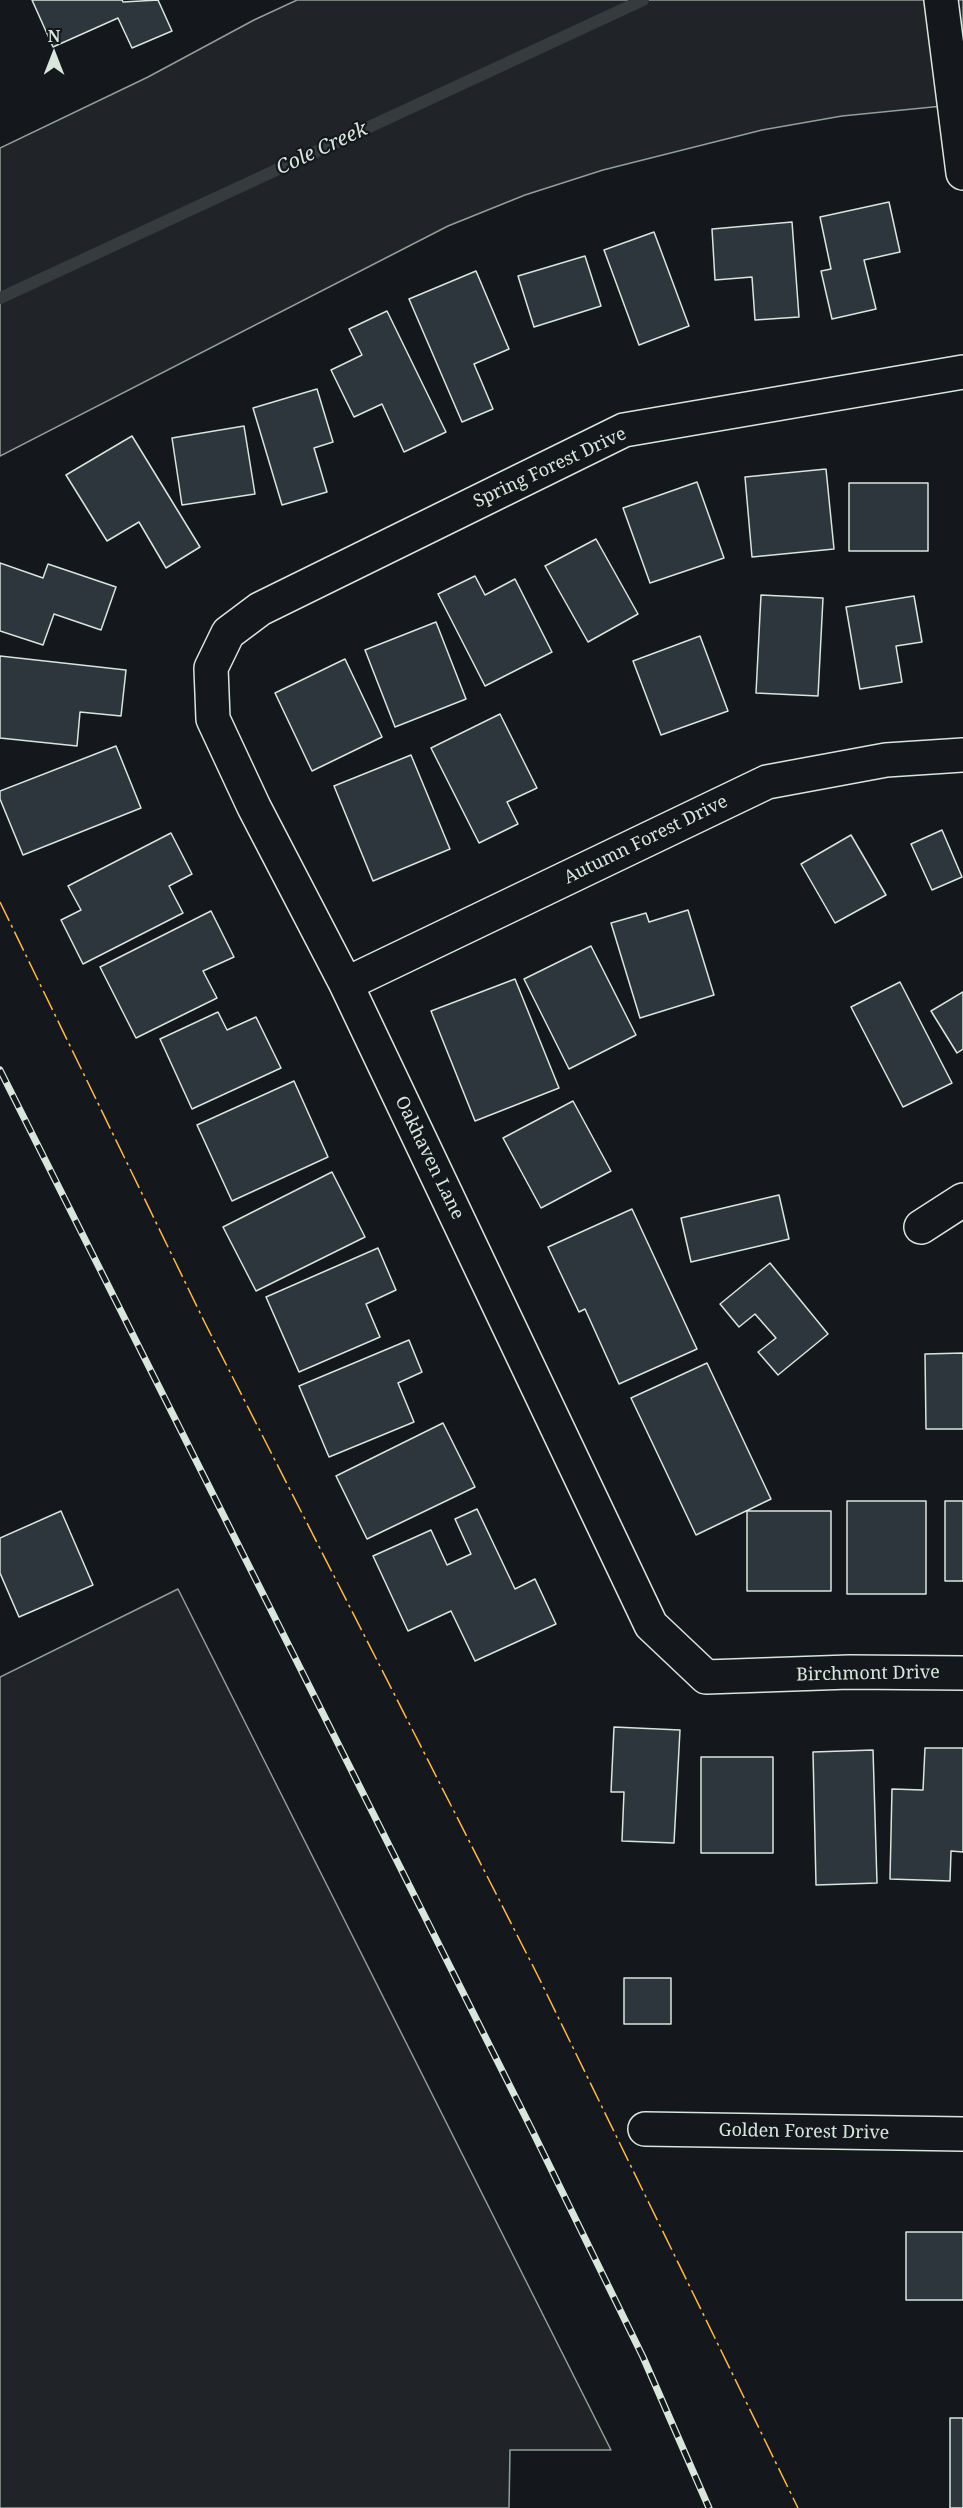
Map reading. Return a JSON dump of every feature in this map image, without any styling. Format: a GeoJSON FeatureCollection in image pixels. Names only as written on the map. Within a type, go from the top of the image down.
{"type":"FeatureCollection","features":[{"type":"Feature","properties":{"kind":"street"},"geometry":{"type":"LineString","coordinates":[[941,0],[963,173]]}},
{"type":"Feature","properties":{"kind":"street","name":"Spring Forest Drive"},"geometry":{"type":"LineString","coordinates":[[297,592],[624,430],[963,372]]}},
{"type":"Feature","properties":{"kind":"street","name":"Oakhaven Lane"},"geometry":{"type":"LineString","coordinates":[[297,592],[260,609],[228,633],[211,668],[213,719],[254,807],[346,984],[651,1625],[706,1677],[774,1675]]}},
{"type":"Feature","properties":{"kind":"street","name":"Autumn Forest Drive"},"geometry":{"type":"LineString","coordinates":[[346,984],[767,782],[886,760],[963,756]]}},
{"type":"Feature","properties":{"kind":"street"},"geometry":{"type":"LineString","coordinates":[[921,1227],[963,1200]]}},
{"type":"Feature","properties":{"kind":"street","name":"Birchmont Drive"},"geometry":{"type":"LineString","coordinates":[[774,1675],[849,1672],[963,1673]]}},
{"type":"Feature","properties":{"kind":"street","name":"Golden Forest Drive"},"geometry":{"type":"LineString","coordinates":[[645,2130],[963,2134]]}},
{"type":"Feature","properties":{"kind":"shaded area"},"geometry":{"type":"Polygon","coordinates":[[[297,0],[963,0],[963,104],[842,116],[762,130],[603,170],[525,195],[448,226],[0,456],[0,148],[148,77],[254,20],[297,0]]]}},
{"type":"Feature","properties":{"kind":"shaded area"},"geometry":{"type":"Polygon","coordinates":[[[178,1589],[611,2450],[510,2450],[509,2508],[0,2508],[0,1677],[178,1589]]]}},
{"type":"Feature","properties":{"kind":"building"},"geometry":{"type":"Polygon","coordinates":[[[32,0],[122,0],[123,2],[158,0],[172,31],[132,48],[118,18],[53,47],[32,0]]]}},
{"type":"Feature","properties":{"kind":"building"},"geometry":{"type":"Polygon","coordinates":[[[889,202],[900,252],[864,260],[876,309],[832,319],[821,271],[831,269],[820,217],[889,202]]]}},
{"type":"Feature","properties":{"kind":"building"},"geometry":{"type":"Polygon","coordinates":[[[792,222],[799,317],[755,320],[752,277],[715,280],[712,229],[792,222]]]}},
{"type":"Feature","properties":{"kind":"building"},"geometry":{"type":"Polygon","coordinates":[[[654,232],[689,326],[639,345],[604,250],[654,232]]]}},
{"type":"Feature","properties":{"kind":"building"},"geometry":{"type":"Polygon","coordinates":[[[585,256],[601,306],[534,327],[518,276],[585,256]]]}},
{"type":"Feature","properties":{"kind":"building"},"geometry":{"type":"Polygon","coordinates":[[[476,271],[509,349],[474,364],[493,409],[462,422],[409,299],[476,271]]]}},
{"type":"Feature","properties":{"kind":"building"},"geometry":{"type":"Polygon","coordinates":[[[387,311],[446,432],[404,452],[382,404],[354,417],[331,370],[362,355],[349,329],[387,311]]]}},
{"type":"Feature","properties":{"kind":"building"},"geometry":{"type":"Polygon","coordinates":[[[317,389],[333,442],[314,448],[327,492],[282,505],[253,408],[317,389]]]}},
{"type":"Feature","properties":{"kind":"building"},"geometry":{"type":"Polygon","coordinates":[[[244,426],[255,494],[182,505],[172,438],[244,426]]]}},
{"type":"Feature","properties":{"kind":"building"},"geometry":{"type":"Polygon","coordinates":[[[132,436],[200,547],[166,568],[139,522],[107,541],[66,475],[132,436]]]}},
{"type":"Feature","properties":{"kind":"building"},"geometry":{"type":"Polygon","coordinates":[[[826,469],[834,549],[752,557],[745,477],[826,469]]]}},
{"type":"Feature","properties":{"kind":"building"},"geometry":{"type":"Polygon","coordinates":[[[697,482],[724,558],[650,583],[623,508],[697,482]]]}},
{"type":"Feature","properties":{"kind":"building"},"geometry":{"type":"Polygon","coordinates":[[[849,483],[928,483],[928,551],[849,551],[849,483]]]}},
{"type":"Feature","properties":{"kind":"building"},"geometry":{"type":"Polygon","coordinates":[[[596,539],[638,614],[588,642],[545,566],[596,539]]]}},
{"type":"Feature","properties":{"kind":"building"},"geometry":{"type":"Polygon","coordinates":[[[0,563],[43,578],[48,564],[116,587],[101,630],[54,614],[43,645],[0,631],[0,563]]]}},
{"type":"Feature","properties":{"kind":"building"},"geometry":{"type":"Polygon","coordinates":[[[475,576],[485,595],[515,579],[552,652],[485,686],[438,594],[475,576]]]}},
{"type":"Feature","properties":{"kind":"building"},"geometry":{"type":"Polygon","coordinates":[[[761,595],[823,598],[818,696],[756,693],[761,595]]]}},
{"type":"Feature","properties":{"kind":"building"},"geometry":{"type":"Polygon","coordinates":[[[914,596],[922,642],[896,646],[902,682],[860,689],[846,607],[914,596]]]}},
{"type":"Feature","properties":{"kind":"building"},"geometry":{"type":"Polygon","coordinates":[[[436,622],[466,699],[395,727],[365,650],[436,622]]]}},
{"type":"Feature","properties":{"kind":"building"},"geometry":{"type":"Polygon","coordinates":[[[700,636],[728,711],[661,735],[633,661],[700,636]]]}},
{"type":"Feature","properties":{"kind":"building"},"geometry":{"type":"Polygon","coordinates":[[[0,656],[126,670],[121,716],[80,712],[77,746],[0,738],[0,656]]]}},
{"type":"Feature","properties":{"kind":"building"},"geometry":{"type":"Polygon","coordinates":[[[345,659],[382,737],[312,771],[275,693],[345,659]]]}},
{"type":"Feature","properties":{"kind":"building"},"geometry":{"type":"Polygon","coordinates":[[[500,714],[537,788],[507,802],[518,824],[479,843],[431,748],[500,714]]]}},
{"type":"Feature","properties":{"kind":"building"},"geometry":{"type":"Polygon","coordinates":[[[116,746],[141,808],[23,855],[0,799],[0,791],[116,746]]]}},
{"type":"Feature","properties":{"kind":"building"},"geometry":{"type":"Polygon","coordinates":[[[411,755],[450,849],[373,881],[334,786],[411,755]]]}},
{"type":"Feature","properties":{"kind":"building"},"geometry":{"type":"Polygon","coordinates":[[[942,830],[962,877],[932,890],[911,844],[942,830]]]}},
{"type":"Feature","properties":{"kind":"building"},"geometry":{"type":"Polygon","coordinates":[[[171,833],[192,874],[169,886],[183,913],[83,964],[61,920],[81,910],[68,886],[171,833]]]}},
{"type":"Feature","properties":{"kind":"building"},"geometry":{"type":"Polygon","coordinates":[[[851,835],[886,895],[835,923],[801,864],[851,835]]]}},
{"type":"Feature","properties":{"kind":"building"},"geometry":{"type":"Polygon","coordinates":[[[688,910],[714,995],[640,1018],[611,923],[646,913],[649,922],[688,910]]]}},
{"type":"Feature","properties":{"kind":"building"},"geometry":{"type":"Polygon","coordinates":[[[211,911],[234,957],[203,971],[217,998],[136,1038],[100,967],[211,911]]]}},
{"type":"Feature","properties":{"kind":"building"},"geometry":{"type":"Polygon","coordinates":[[[591,946],[636,1035],[569,1069],[524,979],[591,946]]]}},
{"type":"Feature","properties":{"kind":"building"},"geometry":{"type":"Polygon","coordinates":[[[515,979],[559,1088],[475,1121],[431,1011],[515,979]]]}},
{"type":"Feature","properties":{"kind":"building"},"geometry":{"type":"Polygon","coordinates":[[[900,982],[952,1083],[903,1107],[851,1007],[900,982]]]}},
{"type":"Feature","properties":{"kind":"building"},"geometry":{"type":"Polygon","coordinates":[[[963,992],[963,1049],[957,1053],[931,1011],[963,992]]]}},
{"type":"Feature","properties":{"kind":"building"},"geometry":{"type":"Polygon","coordinates":[[[218,1012],[227,1030],[256,1017],[281,1068],[192,1109],[160,1039],[218,1012]]]}},
{"type":"Feature","properties":{"kind":"building"},"geometry":{"type":"Polygon","coordinates":[[[294,1081],[328,1157],[232,1201],[197,1125],[294,1081]]]}},
{"type":"Feature","properties":{"kind":"building"},"geometry":{"type":"Polygon","coordinates":[[[573,1101],[611,1171],[541,1208],[503,1138],[573,1101]]]}},
{"type":"Feature","properties":{"kind":"building"},"geometry":{"type":"Polygon","coordinates":[[[332,1172],[365,1237],[256,1291],[223,1227],[332,1172]]]}},
{"type":"Feature","properties":{"kind":"building"},"geometry":{"type":"Polygon","coordinates":[[[779,1195],[789,1239],[691,1262],[681,1218],[779,1195]]]}},
{"type":"Feature","properties":{"kind":"building"},"geometry":{"type":"Polygon","coordinates":[[[632,1209],[697,1349],[619,1384],[585,1309],[579,1312],[548,1247],[632,1209]]]}},
{"type":"Feature","properties":{"kind":"building"},"geometry":{"type":"Polygon","coordinates":[[[378,1248],[396,1290],[366,1304],[380,1337],[299,1372],[266,1297],[378,1248]]]}},
{"type":"Feature","properties":{"kind":"building"},"geometry":{"type":"Polygon","coordinates":[[[770,1263],[828,1334],[778,1375],[758,1352],[776,1338],[755,1314],[739,1327],[720,1304],[770,1263]]]}},
{"type":"Feature","properties":{"kind":"building"},"geometry":{"type":"Polygon","coordinates":[[[409,1340],[422,1372],[398,1383],[414,1422],[329,1457],[299,1386],[409,1340]]]}},
{"type":"Feature","properties":{"kind":"building"},"geometry":{"type":"Polygon","coordinates":[[[963,1353],[963,1429],[926,1429],[925,1354],[963,1353]]]}},
{"type":"Feature","properties":{"kind":"building"},"geometry":{"type":"Polygon","coordinates":[[[707,1363],[771,1499],[696,1535],[631,1398],[707,1363]]]}},
{"type":"Feature","properties":{"kind":"building"},"geometry":{"type":"Polygon","coordinates":[[[443,1423],[475,1487],[367,1539],[336,1476],[443,1423]]]}},
{"type":"Feature","properties":{"kind":"building"},"geometry":{"type":"Polygon","coordinates":[[[847,1501],[926,1501],[926,1594],[847,1594],[847,1501]]]}},
{"type":"Feature","properties":{"kind":"building"},"geometry":{"type":"Polygon","coordinates":[[[945,1501],[963,1501],[963,1581],[945,1581],[945,1501]]]}},
{"type":"Feature","properties":{"kind":"building"},"geometry":{"type":"Polygon","coordinates":[[[477,1509],[515,1589],[535,1579],[556,1624],[475,1661],[451,1611],[408,1631],[373,1556],[431,1530],[447,1565],[471,1554],[455,1519],[477,1509]]]}},
{"type":"Feature","properties":{"kind":"building"},"geometry":{"type":"Polygon","coordinates":[[[61,1511],[93,1585],[19,1617],[0,1573],[0,1538],[61,1511]]]}},
{"type":"Feature","properties":{"kind":"building"},"geometry":{"type":"Polygon","coordinates":[[[747,1511],[831,1511],[831,1591],[747,1591],[747,1511]]]}},
{"type":"Feature","properties":{"kind":"building"},"geometry":{"type":"Polygon","coordinates":[[[614,1727],[680,1730],[674,1843],[622,1841],[624,1792],[611,1792],[614,1727]]]}},
{"type":"Feature","properties":{"kind":"building"},"geometry":{"type":"Polygon","coordinates":[[[925,1748],[963,1748],[963,1852],[951,1851],[950,1881],[890,1879],[892,1789],[923,1790],[925,1748]]]}},
{"type":"Feature","properties":{"kind":"building"},"geometry":{"type":"Polygon","coordinates":[[[873,1750],[877,1883],[816,1885],[813,1752],[873,1750]]]}},
{"type":"Feature","properties":{"kind":"building"},"geometry":{"type":"Polygon","coordinates":[[[701,1757],[773,1757],[773,1853],[701,1853],[701,1757]]]}},
{"type":"Feature","properties":{"kind":"building"},"geometry":{"type":"Polygon","coordinates":[[[624,1978],[671,1978],[671,2024],[624,2024],[624,1978]]]}},
{"type":"Feature","properties":{"kind":"building"},"geometry":{"type":"Polygon","coordinates":[[[906,2232],[963,2232],[963,2300],[906,2300],[906,2232]]]}},
{"type":"Feature","properties":{"kind":"building"},"geometry":{"type":"Polygon","coordinates":[[[950,2418],[963,2418],[963,2508],[950,2508],[950,2418]]]}},
{"type":"Feature","properties":{"kind":"waterway","name":"Cole Creek"},"geometry":{"type":"LineString","coordinates":[[0,298],[643,0]]}},
{"type":"Feature","properties":{"kind":"railway"},"geometry":{"type":"LineString","coordinates":[[0,1070],[532,2130],[643,2357],[709,2508]]}},
{"type":"Feature","properties":{"kind":"power"},"geometry":{"type":"LineString","coordinates":[[0,902],[205,1323],[538,1976],[798,2508]]}}]}
